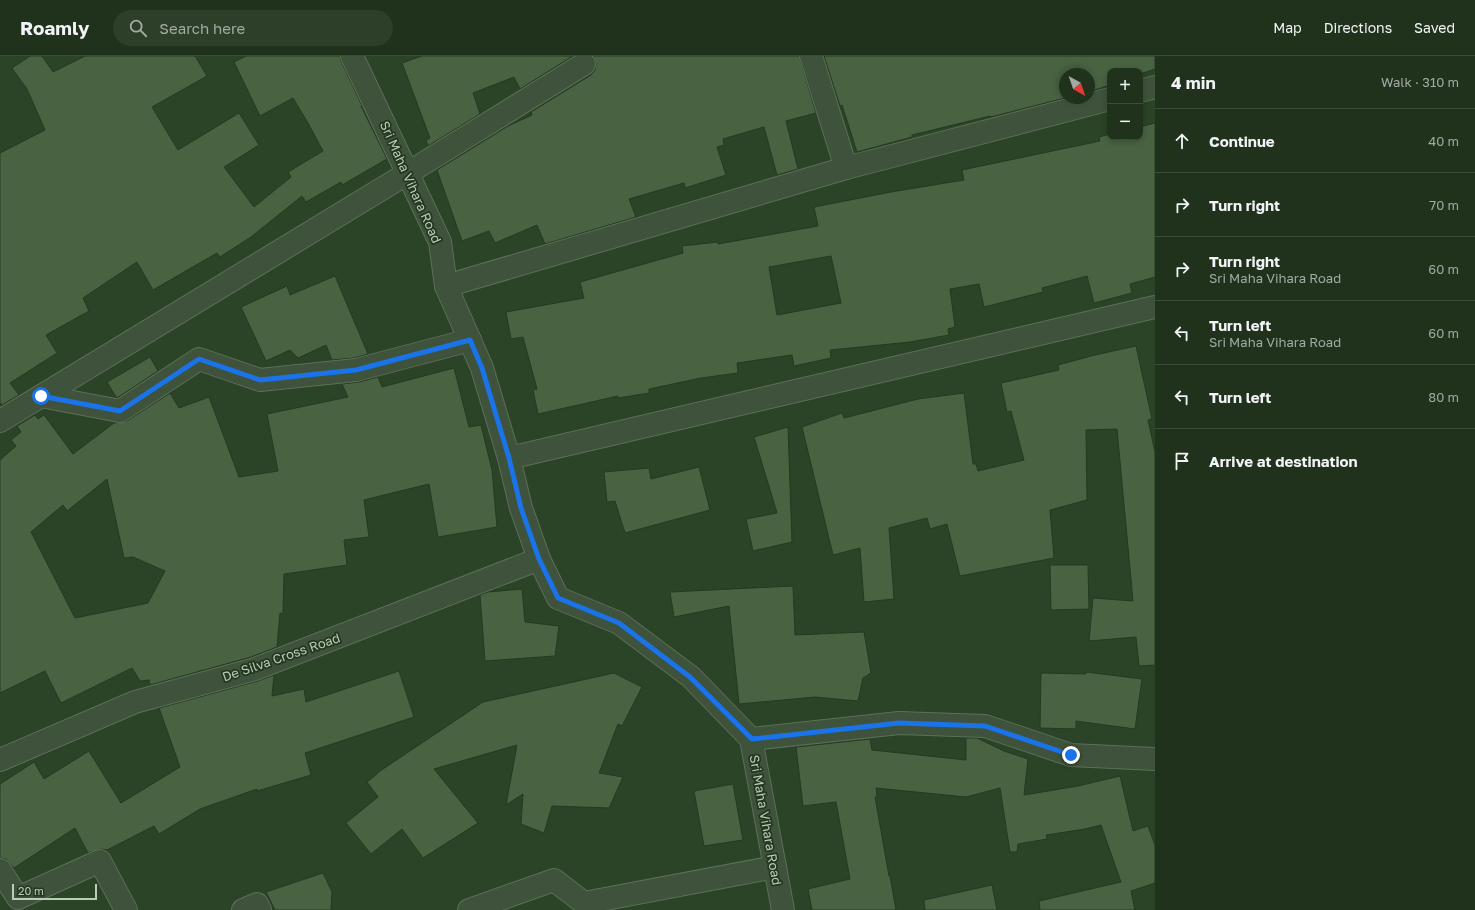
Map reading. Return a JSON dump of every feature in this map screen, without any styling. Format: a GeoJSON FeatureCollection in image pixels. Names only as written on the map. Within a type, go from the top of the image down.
{"type":"FeatureCollection","features":[{"type":"Feature","properties":{"kind":"street","name":"Sri Maha Vihara Road"},"geometry":{"type":"LineString","coordinates":[[352,56],[440,242],[446,286],[482,368],[509,458],[521,508],[539,559],[558,598],[619,623],[690,677],[752,739],[783,910]]}},
{"type":"Feature","properties":{"kind":"street"},"geometry":{"type":"LineString","coordinates":[[811,56],[846,168]]}},
{"type":"Feature","properties":{"kind":"street"},"geometry":{"type":"LineString","coordinates":[[0,421],[408,173],[584,64]]}},
{"type":"Feature","properties":{"kind":"street"},"geometry":{"type":"LineString","coordinates":[[1143,90],[1155,87]]}},
{"type":"Feature","properties":{"kind":"street"},"geometry":{"type":"LineString","coordinates":[[446,286],[846,168],[1107,100]]}},
{"type":"Feature","properties":{"kind":"street"},"geometry":{"type":"LineString","coordinates":[[509,458],[1155,307]]}},
{"type":"Feature","properties":{"kind":"street"},"geometry":{"type":"LineString","coordinates":[[41,396],[120,411],[199,359],[260,380],[356,370],[470,340]]}},
{"type":"Feature","properties":{"kind":"street","name":"De Silva Cross Road"},"geometry":{"type":"LineString","coordinates":[[0,760],[135,702],[255,669],[539,559]]}},
{"type":"Feature","properties":{"kind":"street"},"geometry":{"type":"LineString","coordinates":[[752,739],[899,723],[985,726],[1071,755],[1155,759]]}},
{"type":"Feature","properties":{"kind":"street"},"geometry":{"type":"LineString","coordinates":[[0,870],[18,898],[100,861],[126,910]]}},
{"type":"Feature","properties":{"kind":"street"},"geometry":{"type":"LineString","coordinates":[[469,910],[554,880],[584,903],[775,867]]}},
{"type":"Feature","properties":{"kind":"street"},"geometry":{"type":"LineString","coordinates":[[243,910],[257,904],[260,910]]}},
{"type":"Feature","properties":{"kind":"building"},"geometry":{"type":"Polygon","coordinates":[[[30,56],[42,56],[53,72],[85,56],[195,56],[207,76],[152,107],[178,150],[239,113],[259,145],[224,167],[254,207],[291,177],[288,172],[323,151],[293,98],[260,116],[234,62],[246,56],[340,56],[361,106],[387,159],[342,185],[341,182],[306,202],[302,196],[251,237],[220,257],[217,253],[153,290],[137,262],[83,298],[89,311],[46,335],[57,353],[10,383],[19,395],[2,405],[0,403],[0,153],[45,130],[27,89],[12,68],[30,56]]]}},
{"type":"Feature","properties":{"kind":"building"},"geometry":{"type":"Polygon","coordinates":[[[422,56],[573,56],[520,89],[514,77],[473,93],[480,114],[428,146],[426,140],[430,138],[402,63],[422,56]]]}},
{"type":"Feature","properties":{"kind":"building"},"geometry":{"type":"Polygon","coordinates":[[[593,56],[799,56],[816,113],[786,121],[798,169],[777,175],[764,127],[723,139],[724,145],[717,147],[726,175],[685,188],[684,183],[629,199],[636,217],[545,244],[537,225],[495,243],[489,231],[462,241],[437,170],[508,126],[532,115],[531,112],[591,75],[595,70],[596,64],[593,56]]]}},
{"type":"Feature","properties":{"kind":"building"},"geometry":{"type":"Polygon","coordinates":[[[824,56],[1155,56],[1155,69],[1143,73],[1143,68],[1107,68],[1107,86],[1095,90],[1095,68],[1059,68],[1059,100],[912,135],[912,137],[857,152],[842,105],[840,106],[824,56]]]}},
{"type":"Feature","properties":{"kind":"building"},"geometry":{"type":"Polygon","coordinates":[[[1155,123],[1155,277],[1130,284],[1132,293],[1094,303],[1087,276],[1042,288],[1043,292],[984,307],[979,284],[950,289],[955,327],[948,329],[949,335],[910,342],[830,350],[831,358],[794,366],[792,355],[737,363],[738,373],[701,378],[649,389],[649,393],[618,398],[618,396],[538,414],[533,390],[537,389],[523,337],[511,339],[506,312],[584,298],[580,282],[683,253],[682,246],[718,242],[718,244],[818,226],[814,207],[964,180],[962,170],[1100,141],[1099,137],[1107,135],[1107,140],[1143,140],[1143,126],[1155,123]],[[831,256],[769,267],[777,315],[841,303],[831,256]]]}},
{"type":"Feature","properties":{"kind":"building"},"geometry":{"type":"Polygon","coordinates":[[[335,276],[368,354],[354,358],[332,360],[326,345],[298,358],[290,350],[266,361],[241,307],[287,286],[290,295],[335,276]]]}},
{"type":"Feature","properties":{"kind":"building"},"geometry":{"type":"Polygon","coordinates":[[[1136,346],[1152,419],[1148,420],[1155,452],[1155,665],[1139,666],[1136,637],[1089,641],[1093,598],[1133,601],[1117,429],[1086,430],[1087,500],[1050,510],[1054,558],[960,576],[947,524],[930,529],[927,518],[889,528],[894,599],[864,602],[860,548],[833,555],[802,427],[842,413],[844,418],[918,399],[964,393],[973,464],[976,464],[978,471],[1024,460],[1011,411],[1007,412],[1001,383],[1059,370],[1058,365],[1136,346]]]}},
{"type":"Feature","properties":{"kind":"building"},"geometry":{"type":"Polygon","coordinates":[[[150,357],[158,371],[117,398],[107,382],[150,357]]]}},
{"type":"Feature","properties":{"kind":"building"},"geometry":{"type":"Polygon","coordinates":[[[454,368],[469,427],[481,425],[492,470],[497,527],[438,537],[429,484],[364,500],[369,537],[344,540],[347,565],[284,574],[283,614],[280,613],[277,647],[251,657],[150,685],[149,680],[140,681],[132,668],[61,703],[45,671],[0,693],[0,460],[16,446],[11,440],[21,432],[17,426],[35,415],[38,419],[44,415],[73,454],[114,423],[127,421],[170,393],[179,408],[209,397],[239,477],[278,471],[267,414],[348,397],[342,384],[359,382],[378,377],[382,387],[454,368]],[[107,479],[67,511],[63,505],[31,532],[75,618],[148,603],[165,571],[133,557],[124,558],[107,479]]]}},
{"type":"Feature","properties":{"kind":"building"},"geometry":{"type":"Polygon","coordinates":[[[788,427],[792,542],[753,551],[746,519],[777,513],[754,437],[788,427]]]}},
{"type":"Feature","properties":{"kind":"building"},"geometry":{"type":"Polygon","coordinates":[[[699,467],[710,510],[625,533],[615,501],[607,502],[604,472],[649,468],[651,479],[699,467]]]}},
{"type":"Feature","properties":{"kind":"building"},"geometry":{"type":"Polygon","coordinates":[[[1050,565],[1088,565],[1089,609],[1051,610],[1050,565]]]}},
{"type":"Feature","properties":{"kind":"building"},"geometry":{"type":"Polygon","coordinates":[[[793,586],[795,635],[864,632],[871,673],[863,678],[858,701],[815,697],[739,704],[729,606],[674,617],[670,592],[793,586]]]}},
{"type":"Feature","properties":{"kind":"building"},"geometry":{"type":"Polygon","coordinates":[[[522,589],[525,622],[559,626],[555,656],[485,661],[480,595],[488,592],[522,589]]]}},
{"type":"Feature","properties":{"kind":"building"},"geometry":{"type":"Polygon","coordinates":[[[399,671],[414,717],[305,753],[311,775],[257,791],[257,789],[200,809],[159,834],[154,826],[107,850],[101,849],[88,853],[75,828],[14,868],[6,859],[0,858],[0,784],[34,762],[44,779],[89,751],[121,803],[180,767],[159,708],[258,681],[274,675],[272,696],[304,689],[306,702],[399,671]]]}},
{"type":"Feature","properties":{"kind":"building"},"geometry":{"type":"Polygon","coordinates":[[[1086,672],[1142,679],[1135,729],[1076,721],[1076,729],[1040,728],[1041,673],[1086,674],[1086,672]]]}},
{"type":"Feature","properties":{"kind":"building"},"geometry":{"type":"Polygon","coordinates":[[[614,673],[642,687],[622,726],[618,724],[599,773],[623,777],[609,808],[552,806],[544,833],[521,824],[523,794],[506,805],[517,745],[434,769],[478,823],[423,858],[402,829],[371,854],[346,823],[378,797],[367,782],[377,773],[483,702],[614,673]]]}},
{"type":"Feature","properties":{"kind":"building"},"geometry":{"type":"Polygon","coordinates":[[[966,738],[977,738],[1004,751],[1028,759],[1024,795],[1078,786],[1120,776],[1133,831],[1148,826],[1155,845],[1155,883],[1131,891],[1135,910],[1040,910],[1039,901],[1121,882],[1101,825],[1046,835],[1047,839],[1018,844],[1017,852],[1010,852],[1000,788],[966,797],[876,788],[877,797],[875,797],[896,910],[812,910],[808,889],[850,879],[836,802],[803,806],[796,747],[870,739],[872,750],[966,760],[966,738]]]}},
{"type":"Feature","properties":{"kind":"building"},"geometry":{"type":"Polygon","coordinates":[[[733,784],[743,840],[704,846],[694,791],[733,784]]]}},
{"type":"Feature","properties":{"kind":"building"},"geometry":{"type":"Polygon","coordinates":[[[323,873],[332,892],[331,910],[275,910],[266,892],[323,873]]]}},
{"type":"Feature","properties":{"kind":"building"},"geometry":{"type":"Polygon","coordinates":[[[992,885],[997,910],[925,910],[924,900],[992,885]]]}},
{"type":"Feature","properties":{"kind":"route"},"geometry":{"type":"LineString","coordinates":[[41,396],[120,411],[199,359],[260,380],[356,370],[470,340],[482,368],[509,458],[521,508],[539,559],[558,598],[619,623],[690,677],[752,739],[899,723],[985,726],[1071,755]]}}]}
